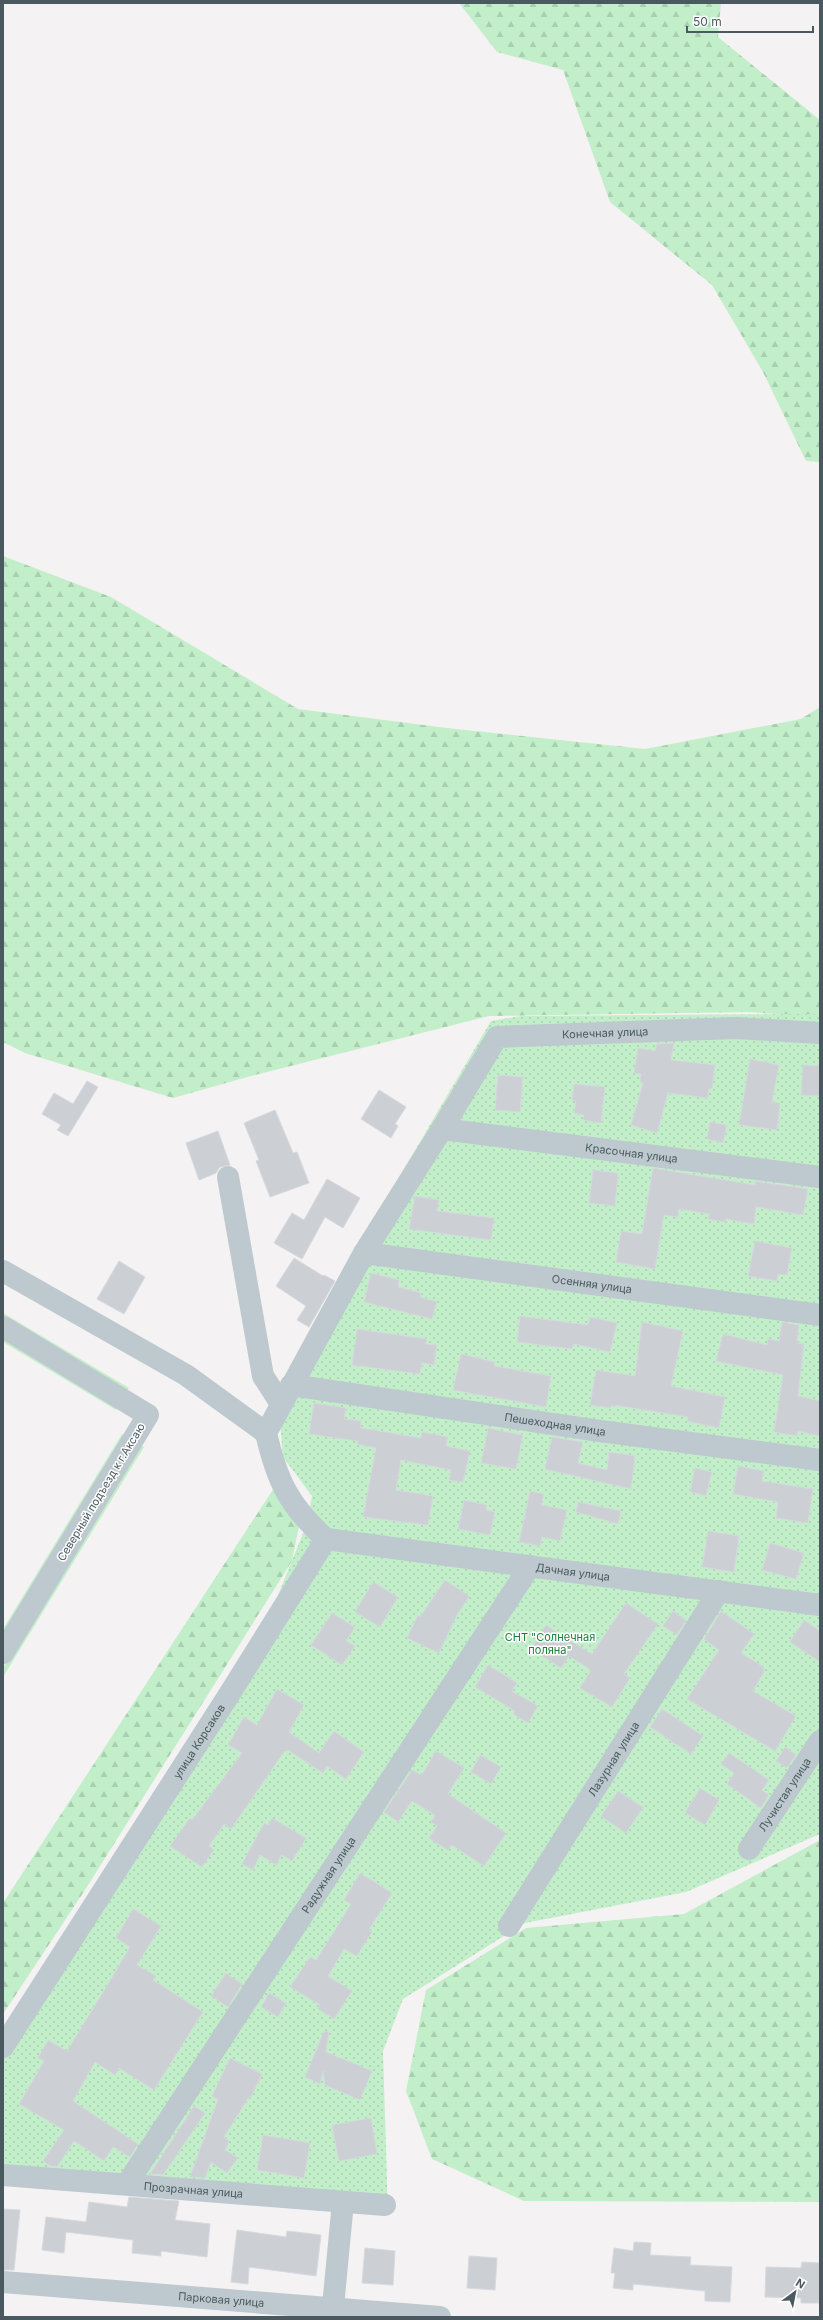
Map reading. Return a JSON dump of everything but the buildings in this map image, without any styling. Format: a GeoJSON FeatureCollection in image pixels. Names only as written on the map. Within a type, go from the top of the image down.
{"type":"FeatureCollection","features":[{"type":"Feature","properties":{"kind":"street","name":"Конечная улица"},"geometry":{"type":"LineString","coordinates":[[442,1130],[497,1038],[736,1028],[820,1033]]}},
{"type":"Feature","properties":{"kind":"street","name":"Красочная улица"},"geometry":{"type":"LineString","coordinates":[[442,1130],[820,1177]]}},
{"type":"Feature","properties":{"kind":"street"},"geometry":{"type":"LineString","coordinates":[[326,1540],[294,1506],[274,1467],[266,1433],[364,1254],[442,1130]]}},
{"type":"Feature","properties":{"kind":"street"},"geometry":{"type":"LineString","coordinates":[[228,1178],[263,1376],[286,1395]]}},
{"type":"Feature","properties":{"kind":"street","name":"Осенняя улица"},"geometry":{"type":"LineString","coordinates":[[364,1254],[820,1315]]}},
{"type":"Feature","properties":{"kind":"street"},"geometry":{"type":"LineString","coordinates":[[3,1271],[186,1376],[266,1433]]}},
{"type":"Feature","properties":{"kind":"street","name":"Северный подъезд к г.Аксаю"},"geometry":{"type":"LineString","coordinates":[[3,1327],[148,1415],[3,1653]]}},
{"type":"Feature","properties":{"kind":"street","name":"Пешеходная улица"},"geometry":{"type":"LineString","coordinates":[[286,1395],[600,1431],[820,1460]]}},
{"type":"Feature","properties":{"kind":"street","name":"Дачная улица"},"geometry":{"type":"LineString","coordinates":[[326,1540],[820,1605]]}},
{"type":"Feature","properties":{"kind":"street","name":"улица Корсаков"},"geometry":{"type":"LineString","coordinates":[[3,2047],[326,1540]]}},
{"type":"Feature","properties":{"kind":"street","name":"Радужная улица"},"geometry":{"type":"LineString","coordinates":[[127,2184],[530,1566]]}},
{"type":"Feature","properties":{"kind":"street","name":"Лазурная улица"},"geometry":{"type":"LineString","coordinates":[[509,1926],[719,1591]]}},
{"type":"Feature","properties":{"kind":"street","name":"Лучистая улица"},"geometry":{"type":"LineString","coordinates":[[749,1850],[820,1741]]}},
{"type":"Feature","properties":{"kind":"street","name":"Прозрачная улица"},"geometry":{"type":"LineString","coordinates":[[3,2175],[385,2206]]}},
{"type":"Feature","properties":{"kind":"street"},"geometry":{"type":"LineString","coordinates":[[333,2313],[343,2202]]}},
{"type":"Feature","properties":{"kind":"street","name":"Парковая улица"},"geometry":{"type":"LineString","coordinates":[[3,2282],[333,2313],[440,2317]]}},
{"type":"Feature","properties":{"kind":"green space"},"geometry":{"type":"Polygon","coordinates":[[[459,3],[721,3],[718,37],[820,120],[820,462],[806,461],[763,372],[712,285],[610,202],[563,70],[497,52],[459,3]]]}},
{"type":"Feature","properties":{"kind":"green space"},"geometry":{"type":"Polygon","coordinates":[[[3,556],[111,597],[298,709],[447,728],[645,749],[801,719],[820,707],[820,1017],[748,1012],[489,1016],[251,1076],[173,1098],[25,1053],[3,1042],[3,556]]]}},
{"type":"Feature","properties":{"kind":"green space","name":"СНТ \"Солнечная поляна\""},"geometry":{"type":"Polygon","coordinates":[[[820,1015],[820,1834],[686,1892],[525,1923],[403,1999],[383,2051],[388,2215],[3,2183],[3,2031],[276,1600],[306,1526],[312,1496],[283,1457],[278,1397],[368,1230],[491,1021],[521,1016],[820,1015]]]}},
{"type":"Feature","properties":{"kind":"green space"},"geometry":{"type":"Polygon","coordinates":[[[3,1313],[129,1388],[126,1392],[3,1318],[3,1313]]]}},
{"type":"Feature","properties":{"kind":"green space"},"geometry":{"type":"Polygon","coordinates":[[[3,1336],[119,1405],[116,1410],[3,1342],[3,1336]]]}},
{"type":"Feature","properties":{"kind":"green space"},"geometry":{"type":"Polygon","coordinates":[[[122,1434],[126,1437],[3,1639],[3,1629],[122,1434]]]}},
{"type":"Feature","properties":{"kind":"green space"},"geometry":{"type":"Polygon","coordinates":[[[139,1444],[144,1447],[3,1677],[3,1668],[139,1444]]]}},
{"type":"Feature","properties":{"kind":"green space"},"geometry":{"type":"Polygon","coordinates":[[[274,1488],[299,1526],[292,1561],[83,1893],[3,2014],[3,1903],[274,1488]]]}},
{"type":"Feature","properties":{"kind":"green space"},"geometry":{"type":"Polygon","coordinates":[[[820,1840],[820,2202],[524,2201],[432,2159],[406,2091],[426,1990],[526,1928],[684,1914],[820,1840]]]}}]}
